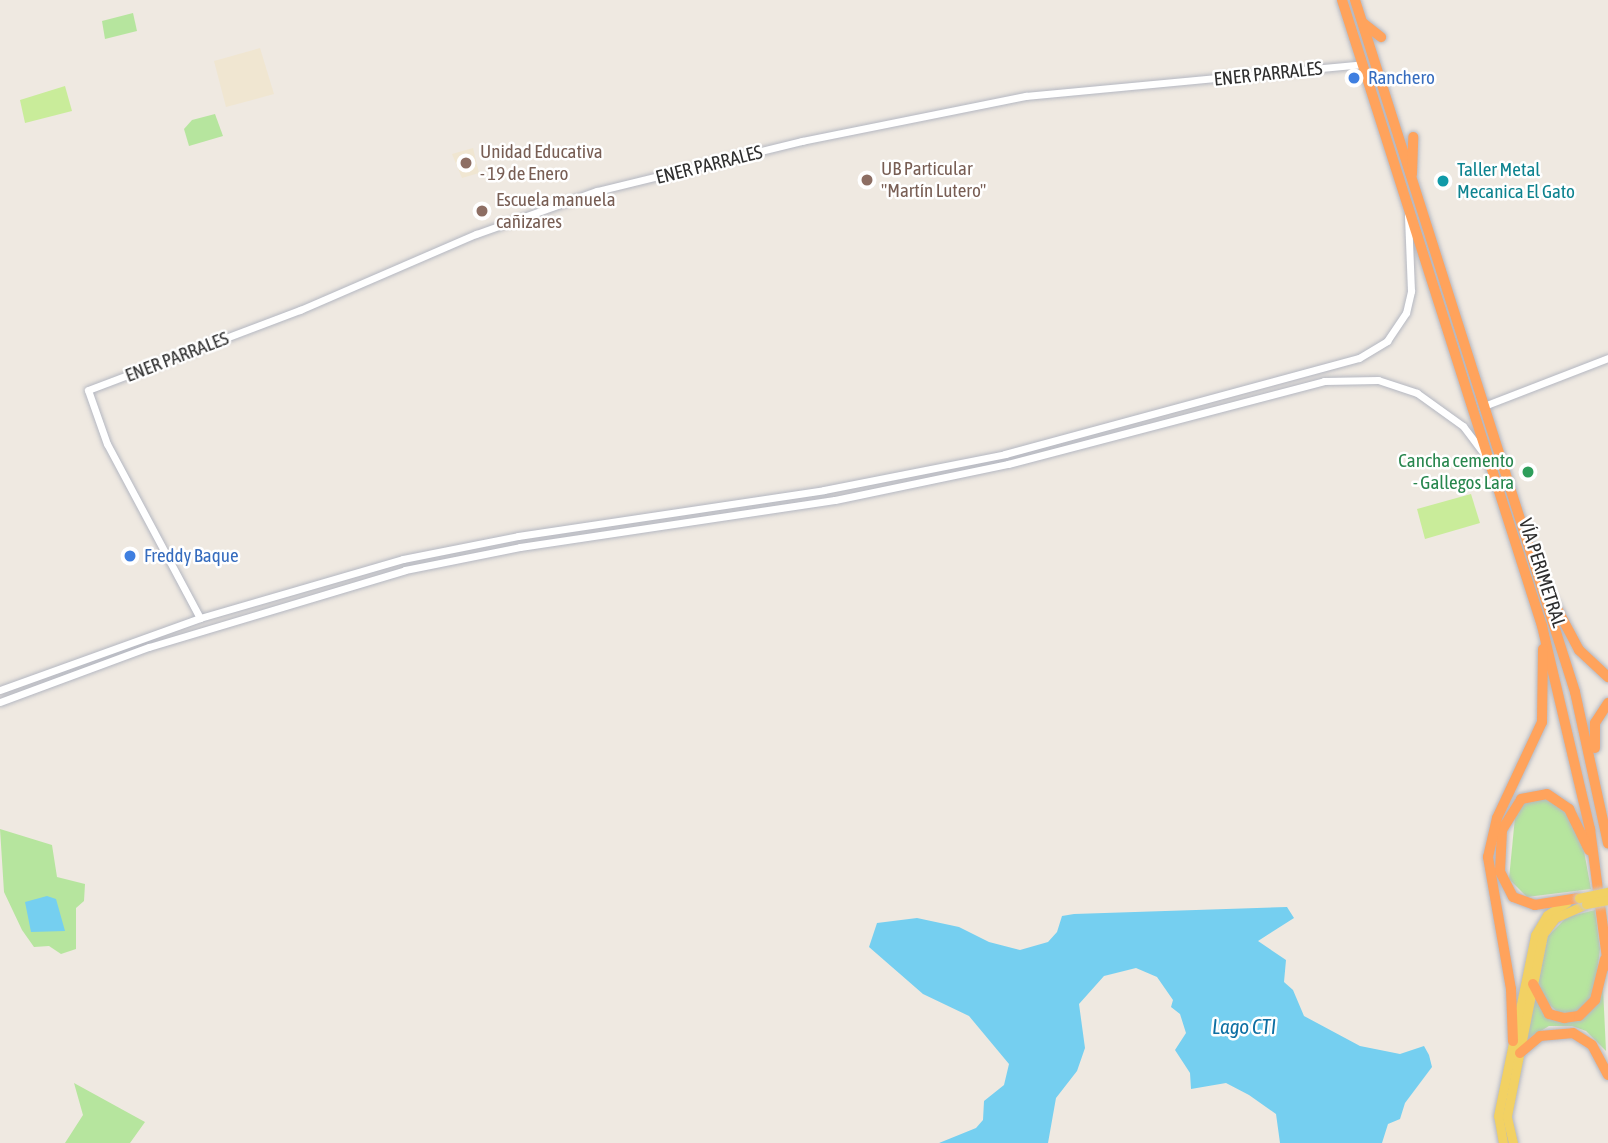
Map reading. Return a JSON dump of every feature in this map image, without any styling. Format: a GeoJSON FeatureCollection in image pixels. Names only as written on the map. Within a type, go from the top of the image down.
{"type":"FeatureCollection","features":[{"type":"Feature","properties":{"kind":"highway","name":"VÍA PERIMETRAL"},"geometry":{"type":"LineString","coordinates":[[1342,0],[1542,626],[1580,781],[1606,935],[1608,966]]}},
{"type":"Feature","properties":{"kind":"highway","name":"VÍA PERIMETRAL"},"geometry":{"type":"LineString","coordinates":[[1355,0],[1542,581],[1597,779],[1608,843]]}},
{"type":"Feature","properties":{"kind":"highway"},"geometry":{"type":"LineString","coordinates":[[1363,23],[1381,37]]}},
{"type":"Feature","properties":{"kind":"highway"},"geometry":{"type":"LineString","coordinates":[[1412,180],[1413,137]]}},
{"type":"Feature","properties":{"kind":"highway"},"geometry":{"type":"LineString","coordinates":[[1542,581],[1579,650],[1608,677]]}},
{"type":"Feature","properties":{"kind":"highway"},"geometry":{"type":"LineString","coordinates":[[1513,1041],[1512,996],[1488,857],[1497,818],[1543,715],[1542,626]]}},
{"type":"Feature","properties":{"kind":"highway"},"geometry":{"type":"LineString","coordinates":[[1597,779],[1595,728],[1600,711],[1608,703]]}},
{"type":"Feature","properties":{"kind":"highway"},"geometry":{"type":"LineString","coordinates":[[1583,901],[1530,905],[1507,891],[1499,854],[1511,810],[1532,794],[1559,799],[1572,814],[1595,863]]}},
{"type":"Feature","properties":{"kind":"highway"},"geometry":{"type":"LineString","coordinates":[[1533,984],[1539,1002],[1553,1016],[1571,1018],[1586,1012],[1601,984],[1606,935]]}},
{"type":"Feature","properties":{"kind":"highway"},"geometry":{"type":"LineString","coordinates":[[1513,1064],[1540,1036],[1573,1033],[1595,1048],[1608,1075]]}},
{"type":"Feature","properties":{"kind":"main road"},"geometry":{"type":"LineString","coordinates":[[1513,1064],[1513,1041],[1538,927],[1553,909],[1608,892]]}},
{"type":"Feature","properties":{"kind":"main road"},"geometry":{"type":"LineString","coordinates":[[1503,1143],[1498,1116],[1506,1098],[1547,926],[1560,914],[1583,901],[1608,900]]}},
{"type":"Feature","properties":{"kind":"main road"},"geometry":{"type":"LineString","coordinates":[[1506,1098],[1513,1143]]}},
{"type":"Feature","properties":{"kind":"street","name":"ENER PARRALES"},"geometry":{"type":"LineString","coordinates":[[200,618],[107,444],[88,390],[287,315],[476,234],[597,191],[802,141],[1000,100],[1065,90],[1296,72],[1362,64]]}},
{"type":"Feature","properties":{"kind":"street"},"geometry":{"type":"LineString","coordinates":[[0,690],[200,618],[403,559],[518,536],[813,492],[1141,421],[1359,359],[1379,348],[1401,323],[1411,280],[1408,212]]}},
{"type":"Feature","properties":{"kind":"street"},"geometry":{"type":"LineString","coordinates":[[1484,406],[1608,356]]}},
{"type":"Feature","properties":{"kind":"street"},"geometry":{"type":"LineString","coordinates":[[0,702],[149,647],[405,569],[816,503],[1144,431],[1324,381],[1365,378],[1405,387],[1451,416],[1474,439],[1490,468]]}},
{"type":"Feature","properties":{"kind":"street"},"geometry":{"type":"LineString","coordinates":[[1188,408],[1191,418]]}},
{"type":"Feature","properties":{"kind":"shaded area"},"geometry":{"type":"Polygon","coordinates":[[[260,48],[274,94],[226,107],[214,61],[260,48]]]}},
{"type":"Feature","properties":{"kind":"shaded area","name":"Unidad Educativa - 19 de Enero"},"geometry":{"type":"Polygon","coordinates":[[[473,148],[479,173],[462,178],[452,154],[473,148]]]}},
{"type":"Feature","properties":{"kind":"green space"},"geometry":{"type":"Polygon","coordinates":[[[133,13],[137,31],[105,39],[102,21],[133,13]]]}},
{"type":"Feature","properties":{"kind":"green space"},"geometry":{"type":"Polygon","coordinates":[[[65,86],[72,111],[25,123],[20,100],[65,86]]]}},
{"type":"Feature","properties":{"kind":"green space"},"geometry":{"type":"Polygon","coordinates":[[[215,114],[223,136],[189,146],[184,129],[192,120],[215,114]]]}},
{"type":"Feature","properties":{"kind":"green space"},"geometry":{"type":"Polygon","coordinates":[[[1471,494],[1480,523],[1425,539],[1417,509],[1471,494]]]}},
{"type":"Feature","properties":{"kind":"green space"},"geometry":{"type":"Polygon","coordinates":[[[1541,796],[1561,803],[1583,846],[1591,889],[1527,897],[1509,879],[1515,817],[1527,797],[1541,796]]]}},
{"type":"Feature","properties":{"kind":"green space"},"geometry":{"type":"Polygon","coordinates":[[[0,829],[52,845],[57,877],[85,884],[84,901],[76,908],[76,949],[61,954],[49,946],[34,947],[22,930],[4,892],[0,829]]]}},
{"type":"Feature","properties":{"kind":"green space"},"geometry":{"type":"Polygon","coordinates":[[[1595,910],[1600,949],[1594,996],[1580,1012],[1559,1013],[1546,1002],[1538,985],[1548,936],[1567,917],[1595,910]]]}},
{"type":"Feature","properties":{"kind":"green space"},"geometry":{"type":"Polygon","coordinates":[[[1603,988],[1606,1051],[1586,1031],[1572,1026],[1549,1026],[1526,1040],[1532,997],[1549,1015],[1571,1020],[1603,988]]]}},
{"type":"Feature","properties":{"kind":"green space"},"geometry":{"type":"Polygon","coordinates":[[[74,1083],[145,1122],[130,1143],[65,1143],[83,1115],[74,1083]]]}},
{"type":"Feature","properties":{"kind":"water"},"geometry":{"type":"Polygon","coordinates":[[[47,896],[56,899],[65,931],[31,932],[25,902],[47,896]]]}},
{"type":"Feature","properties":{"kind":"water","name":"Lago CTI"},"geometry":{"type":"Polygon","coordinates":[[[1287,907],[1294,918],[1258,941],[1286,960],[1284,982],[1293,990],[1304,1016],[1360,1046],[1400,1054],[1424,1046],[1429,1055],[1432,1067],[1405,1103],[1400,1119],[1388,1124],[1382,1143],[1280,1143],[1276,1114],[1249,1095],[1226,1083],[1191,1089],[1190,1073],[1175,1050],[1186,1033],[1180,1014],[1171,1007],[1173,1000],[1157,977],[1136,968],[1104,976],[1079,1004],[1085,1048],[1077,1071],[1056,1098],[1048,1143],[939,1143],[976,1128],[983,1120],[984,1101],[1004,1085],[1009,1064],[969,1016],[923,994],[869,947],[877,923],[917,918],[959,927],[989,942],[1020,950],[1048,942],[1057,932],[1062,916],[1074,914],[1287,907]]]}},
{"type":"Feature","properties":{"kind":"place","name":"Ranchero"},"geometry":{"type":"Point","coordinates":[1354,78]}},
{"type":"Feature","properties":{"kind":"place","name":"Unidad Educativa - 19 de Enero"},"geometry":{"type":"Point","coordinates":[466,163]}},
{"type":"Feature","properties":{"kind":"place","name":"UB Particular \"Martín Lutero\""},"geometry":{"type":"Point","coordinates":[867,180]}},
{"type":"Feature","properties":{"kind":"place","name":"Taller Metal Mecanica El Gato"},"geometry":{"type":"Point","coordinates":[1443,181]}},
{"type":"Feature","properties":{"kind":"place","name":"Escuela manuela cañizares"},"geometry":{"type":"Point","coordinates":[482,211]}},
{"type":"Feature","properties":{"kind":"place","name":"Cancha cemento - Gallegos Lara"},"geometry":{"type":"Point","coordinates":[1528,472]}},
{"type":"Feature","properties":{"kind":"place","name":"Freddy Baque"},"geometry":{"type":"Point","coordinates":[130,556]}}]}
